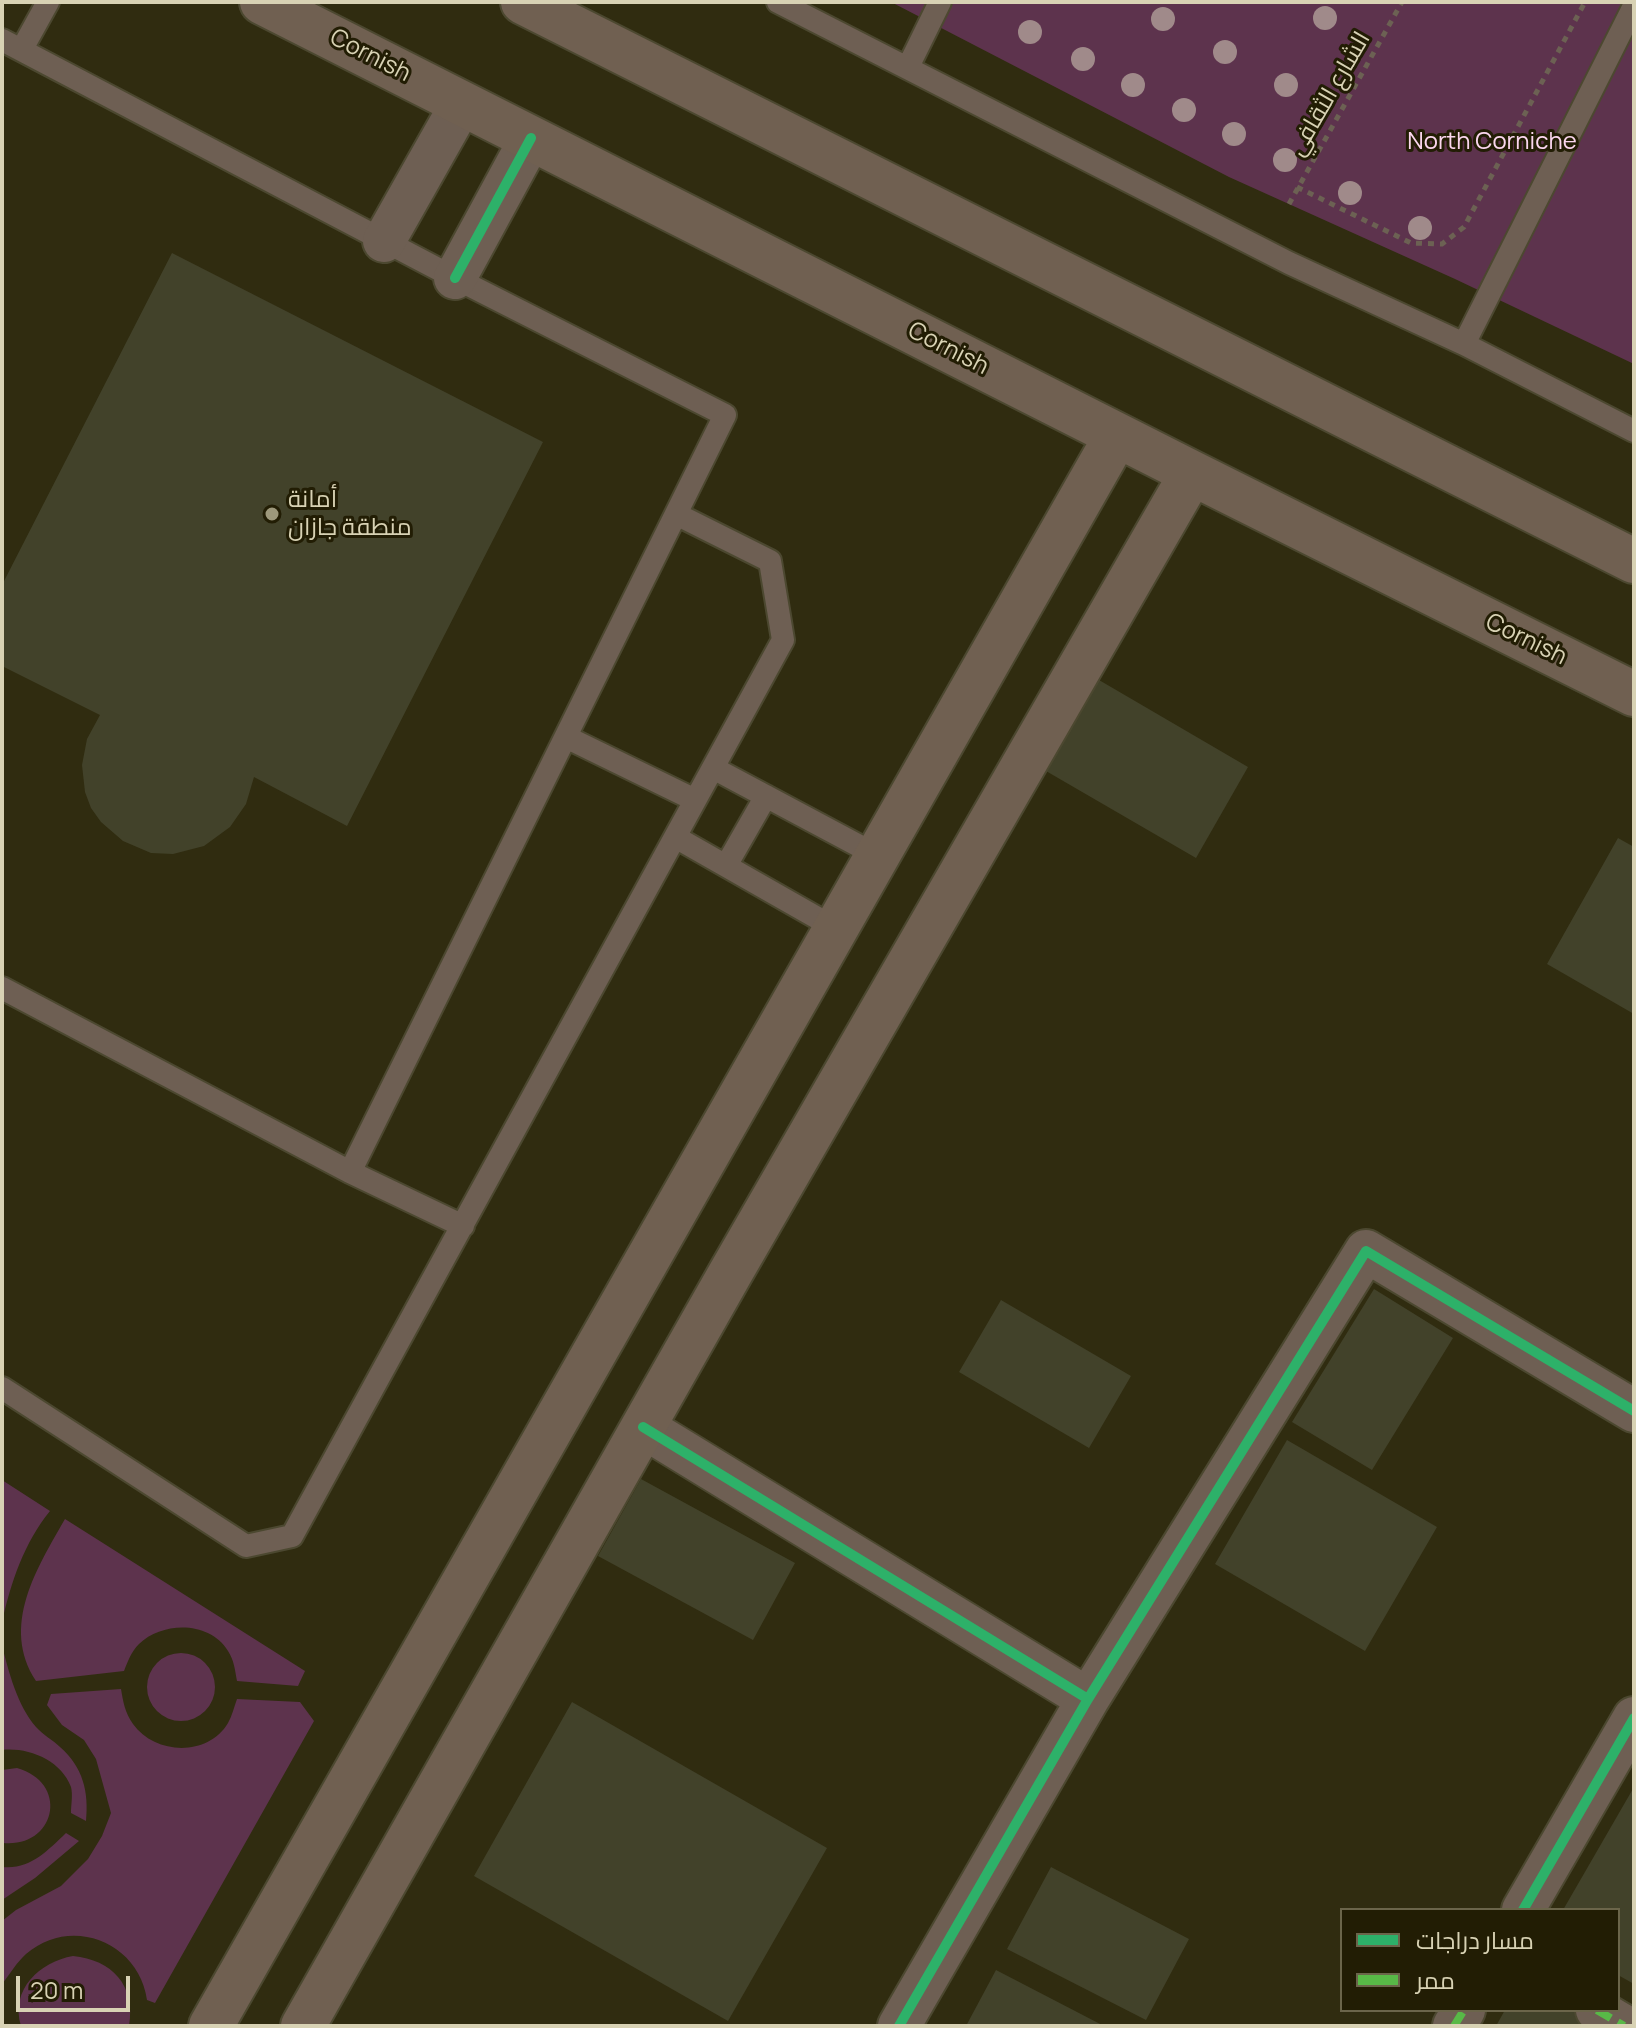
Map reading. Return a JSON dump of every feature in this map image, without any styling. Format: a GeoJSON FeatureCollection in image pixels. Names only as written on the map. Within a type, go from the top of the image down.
{"type":"FeatureCollection","features":[{"type":"Feature","properties":{"kind":"main road","name":"Cornish"},"geometry":{"type":"LineString","coordinates":[[262,2],[1634,694]]}},
{"type":"Feature","properties":{"kind":"main road"},"geometry":{"type":"LineString","coordinates":[[523,2],[1634,561]]}},
{"type":"Feature","properties":{"kind":"main road"},"geometry":{"type":"LineString","coordinates":[[211,2026],[1117,435]]}},
{"type":"Feature","properties":{"kind":"main road"},"geometry":{"type":"LineString","coordinates":[[303,2026],[643,1427],[1192,473]]}},
{"type":"Feature","properties":{"kind":"street"},"geometry":{"type":"LineString","coordinates":[[384,241],[462,103]]}},
{"type":"Feature","properties":{"kind":"street"},"geometry":{"type":"LineString","coordinates":[[455,278],[531,138]]}},
{"type":"Feature","properties":{"kind":"street"},"geometry":{"type":"LineString","coordinates":[[899,2026],[1088,1699],[1366,1251],[1634,1411]]}},
{"type":"Feature","properties":{"kind":"street"},"geometry":{"type":"LineString","coordinates":[[643,1427],[1088,1699]]}},
{"type":"Feature","properties":{"kind":"street"},"geometry":{"type":"LineString","coordinates":[[1524,1908],[1634,1718]]}},
{"type":"Feature","properties":{"kind":"street"},"geometry":{"type":"LineString","coordinates":[[1600,2012],[1624,2026]]}},
{"type":"Feature","properties":{"kind":"lane"},"geometry":{"type":"LineString","coordinates":[[48,2],[12,45],[455,278],[725,415],[350,1172]]}},
{"type":"Feature","properties":{"kind":"lane"},"geometry":{"type":"LineString","coordinates":[[778,2],[1289,263],[1464,344],[1634,431]]}},
{"type":"Feature","properties":{"kind":"lane"},"geometry":{"type":"LineString","coordinates":[[908,67],[940,2]]}},
{"type":"Feature","properties":{"kind":"lane"},"geometry":{"type":"LineString","coordinates":[[1464,344],[1634,6]]}},
{"type":"Feature","properties":{"kind":"lane"},"geometry":{"type":"LineString","coordinates":[[2,1388],[246,1546],[292,1536],[783,640],[770,561],[676,514]]}},
{"type":"Feature","properties":{"kind":"lane"},"geometry":{"type":"LineString","coordinates":[[566,737],[695,800]]}},
{"type":"Feature","properties":{"kind":"lane"},"geometry":{"type":"LineString","coordinates":[[715,769],[878,856]]}},
{"type":"Feature","properties":{"kind":"lane"},"geometry":{"type":"LineString","coordinates":[[727,864],[766,796]]}},
{"type":"Feature","properties":{"kind":"lane"},"geometry":{"type":"LineString","coordinates":[[677,838],[835,928]]}},
{"type":"Feature","properties":{"kind":"lane"},"geometry":{"type":"LineString","coordinates":[[2,988],[350,1172],[463,1226]]}},
{"type":"Feature","properties":{"kind":"path"},"geometry":{"type":"LineString","coordinates":[[1297,187],[1411,243],[1442,244],[1464,227],[1585,2]]}},
{"type":"Feature","properties":{"kind":"green space","name":"North Corniche"},"geometry":{"type":"Polygon","coordinates":[[[891,2],[1634,2],[1634,364],[1229,177],[891,2]]]}},
{"type":"Feature","properties":{"kind":"green space"},"geometry":{"type":"Polygon","coordinates":[[[2,1480],[50,1511],[33,1536],[20,1564],[2,1622],[2,1480]]]}},
{"type":"Feature","properties":{"kind":"green space"},"geometry":{"type":"Polygon","coordinates":[[[65,1519],[305,1671],[298,1686],[237,1681],[232,1658],[220,1641],[210,1634],[186,1628],[173,1628],[149,1636],[134,1650],[124,1671],[36,1681],[21,1639],[22,1618],[34,1577],[65,1519]]]}},
{"type":"Feature","properties":{"kind":"green space"},"geometry":{"type":"Polygon","coordinates":[[[2,1646],[14,1688],[29,1718],[68,1755],[79,1772],[85,1790],[86,1821],[71,1813],[71,1787],[60,1769],[33,1753],[2,1750],[2,1646]]]}},
{"type":"Feature","properties":{"kind":"green space"},"geometry":{"type":"Polygon","coordinates":[[[188,1653],[209,1668],[215,1687],[213,1700],[205,1711],[188,1721],[174,1721],[157,1711],[149,1700],[147,1680],[157,1663],[168,1655],[188,1653]]]}},
{"type":"Feature","properties":{"kind":"green space"},"geometry":{"type":"Polygon","coordinates":[[[121,1689],[126,1711],[133,1724],[154,1742],[167,1746],[181,1748],[208,1742],[228,1723],[237,1699],[300,1702],[314,1721],[155,2003],[147,2000],[141,1980],[131,1963],[117,1950],[82,1936],[44,1942],[23,1957],[2,1984],[2,1921],[61,1886],[88,1859],[111,1813],[96,1759],[84,1740],[62,1725],[47,1705],[51,1694],[121,1689]]]}},
{"type":"Feature","properties":{"kind":"green space"},"geometry":{"type":"Polygon","coordinates":[[[17,1768],[34,1776],[45,1787],[50,1800],[50,1813],[35,1836],[21,1842],[3,1843],[2,1770],[17,1768]]]}},
{"type":"Feature","properties":{"kind":"green space"},"geometry":{"type":"Polygon","coordinates":[[[66,1833],[79,1841],[35,1878],[2,1900],[2,1867],[30,1862],[66,1833]]]}},
{"type":"Feature","properties":{"kind":"green space"},"geometry":{"type":"Polygon","coordinates":[[[73,1956],[99,1963],[118,1977],[129,1998],[129,2026],[21,2026],[20,2000],[30,1979],[49,1964],[73,1956]]]}},
{"type":"Feature","properties":{"kind":"building","name":"أمانة منطقة جازان"},"geometry":{"type":"Polygon","coordinates":[[[172,253],[543,442],[347,826],[254,777],[246,804],[230,827],[204,846],[173,854],[151,853],[123,841],[101,822],[91,808],[85,792],[82,765],[87,739],[100,715],[2,666],[2,585],[172,253]]]}},
{"type":"Feature","properties":{"kind":"building"},"geometry":{"type":"Polygon","coordinates":[[[1099,680],[1248,767],[1196,858],[1046,771],[1099,680]]]}},
{"type":"Feature","properties":{"kind":"building"},"geometry":{"type":"Polygon","coordinates":[[[1618,838],[1634,847],[1634,1014],[1547,964],[1618,838]]]}},
{"type":"Feature","properties":{"kind":"building"},"geometry":{"type":"Polygon","coordinates":[[[1374,1289],[1453,1338],[1372,1470],[1292,1422],[1374,1289]]]}},
{"type":"Feature","properties":{"kind":"building"},"geometry":{"type":"Polygon","coordinates":[[[1001,1300],[1131,1376],[1089,1448],[959,1372],[1001,1300]]]}},
{"type":"Feature","properties":{"kind":"building"},"geometry":{"type":"Polygon","coordinates":[[[1287,1440],[1437,1527],[1365,1651],[1215,1564],[1287,1440]]]}},
{"type":"Feature","properties":{"kind":"building"},"geometry":{"type":"Polygon","coordinates":[[[641,1479],[795,1563],[753,1640],[598,1556],[641,1479]]]}},
{"type":"Feature","properties":{"kind":"building"},"geometry":{"type":"Polygon","coordinates":[[[572,1702],[827,1848],[728,2021],[474,1876],[572,1702]]]}},
{"type":"Feature","properties":{"kind":"building"},"geometry":{"type":"Polygon","coordinates":[[[1634,1787],[1634,1984],[1620,1976],[1620,1908],[1564,1908],[1634,1787]]]}},
{"type":"Feature","properties":{"kind":"building"},"geometry":{"type":"Polygon","coordinates":[[[1051,1867],[1189,1939],[1146,2020],[1007,1949],[1051,1867]]]}},
{"type":"Feature","properties":{"kind":"building"},"geometry":{"type":"Polygon","coordinates":[[[996,1970],[1104,2026],[966,2026],[996,1970]]]}},
{"type":"Feature","properties":{"kind":"building"},"geometry":{"type":"Polygon","coordinates":[[[1504,2012],[1576,2012],[1600,2026],[1496,2026],[1504,2012]]]}},
{"type":"Feature","properties":{"kind":"marked path"},"geometry":{"type":"LineString","coordinates":[[1454,2026],[1463,2012]]}},
{"type":"Feature","properties":{"kind":"marked path"},"geometry":{"type":"LineString","coordinates":[[1600,2012],[1624,2026]]}},
{"type":"Feature","properties":{"kind":"cycle path"},"geometry":{"type":"LineString","coordinates":[[455,278],[531,138]]}},
{"type":"Feature","properties":{"kind":"cycle path"},"geometry":{"type":"LineString","coordinates":[[899,2026],[1088,1699],[1366,1251],[1634,1411]]}},
{"type":"Feature","properties":{"kind":"cycle path"},"geometry":{"type":"LineString","coordinates":[[643,1427],[1088,1699]]}},
{"type":"Feature","properties":{"kind":"cycle path"},"geometry":{"type":"LineString","coordinates":[[1524,1908],[1634,1718]]}},
{"type":"Feature","properties":{"kind":"place","name":"أمانة منطقة جازان"},"geometry":{"type":"Point","coordinates":[272,514]}}]}
